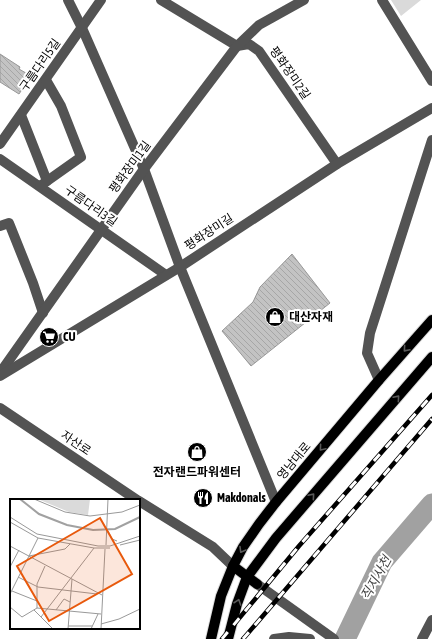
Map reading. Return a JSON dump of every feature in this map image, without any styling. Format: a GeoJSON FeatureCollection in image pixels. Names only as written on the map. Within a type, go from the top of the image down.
{"type":"FeatureCollection","features":[{"type":"Feature","properties":{"kind":"main road","name":"영남대로"},"geometry":{"type":"LineString","coordinates":[[212,639],[221,596],[232,566],[251,535],[276,502],[432,320]]}},
{"type":"Feature","properties":{"kind":"main road"},"geometry":{"type":"LineString","coordinates":[[228,639],[237,604],[247,577],[276,538],[432,357]]}},
{"type":"Feature","properties":{"kind":"main road"},"geometry":{"type":"LineString","coordinates":[[232,566],[257,584]]}},
{"type":"Feature","properties":{"kind":"street"},"geometry":{"type":"LineString","coordinates":[[68,0],[82,28],[144,169],[180,267],[276,502]]}},
{"type":"Feature","properties":{"kind":"street","name":"구름다리5길"},"geometry":{"type":"LineString","coordinates":[[0,144],[101,0]]}},
{"type":"Feature","properties":{"kind":"street","name":"평화장미2길"},"geometry":{"type":"LineString","coordinates":[[161,0],[237,46],[249,44],[259,51],[337,164]]}},
{"type":"Feature","properties":{"kind":"street","name":"평화장미1길"},"geometry":{"type":"LineString","coordinates":[[0,372],[144,169],[237,46],[259,25],[304,0]]}},
{"type":"Feature","properties":{"kind":"street"},"geometry":{"type":"LineString","coordinates":[[382,0],[432,81]]}},
{"type":"Feature","properties":{"kind":"street"},"geometry":{"type":"LineString","coordinates":[[21,115],[44,184],[81,158],[61,106],[46,80]]}},
{"type":"Feature","properties":{"kind":"street","name":"평화장미길"},"geometry":{"type":"LineString","coordinates":[[0,376],[180,267],[337,164],[432,108]]}},
{"type":"Feature","properties":{"kind":"street"},"geometry":{"type":"LineString","coordinates":[[379,380],[367,353],[370,333],[432,140]]}},
{"type":"Feature","properties":{"kind":"street","name":"구름다리3길"},"geometry":{"type":"LineString","coordinates":[[0,158],[44,184],[101,230],[166,275]]}},
{"type":"Feature","properties":{"kind":"street"},"geometry":{"type":"LineString","coordinates":[[0,226],[9,223],[33,283],[42,313]]}},
{"type":"Feature","properties":{"kind":"street","name":"자산로"},"geometry":{"type":"LineString","coordinates":[[0,408],[136,499]]}},
{"type":"Feature","properties":{"kind":"street","name":"자산로"},"geometry":{"type":"LineString","coordinates":[[140,502],[213,547],[232,566]]}},
{"type":"Feature","properties":{"kind":"street"},"geometry":{"type":"LineString","coordinates":[[257,584],[334,639]]}},
{"type":"Feature","properties":{"kind":"street"},"geometry":{"type":"LineString","coordinates":[[422,639],[432,620]]}},
{"type":"Feature","properties":{"kind":"street"},"geometry":{"type":"LineString","coordinates":[[274,639],[289,637],[310,639]]}},
{"type":"Feature","properties":{"kind":"shaded area"},"geometry":{"type":"Polygon","coordinates":[[[391,0],[421,0],[401,16],[391,0]]]}},
{"type":"Feature","properties":{"kind":"building"},"geometry":{"type":"Polygon","coordinates":[[[0,54],[20,67],[19,69],[31,76],[19,94],[0,82],[0,54]]]}},
{"type":"Feature","properties":{"kind":"building","name":"대산자재"},"geometry":{"type":"Polygon","coordinates":[[[292,254],[330,303],[251,366],[222,331],[253,302],[260,287],[292,254]]]}},
{"type":"Feature","properties":{"kind":"waterway","name":"직지사천"},"geometry":{"type":"LineString","coordinates":[[345,639],[382,562],[432,504]]}},
{"type":"Feature","properties":{"kind":"railway"},"geometry":{"type":"LineString","coordinates":[[222,639],[299,546],[432,395]]}},
{"type":"Feature","properties":{"kind":"railway"},"geometry":{"type":"LineString","coordinates":[[243,639],[432,419]]}},
{"type":"Feature","properties":{"kind":"place","name":"대산자재"},"geometry":{"type":"Point","coordinates":[275,317]}},
{"type":"Feature","properties":{"kind":"place","name":"CU"},"geometry":{"type":"Point","coordinates":[49,337]}},
{"type":"Feature","properties":{"kind":"place","name":"전자랜드파워센터"},"geometry":{"type":"Point","coordinates":[197,452]}},
{"type":"Feature","properties":{"kind":"place","name":"Makdonals"},"geometry":{"type":"Point","coordinates":[203,498]}}]}
